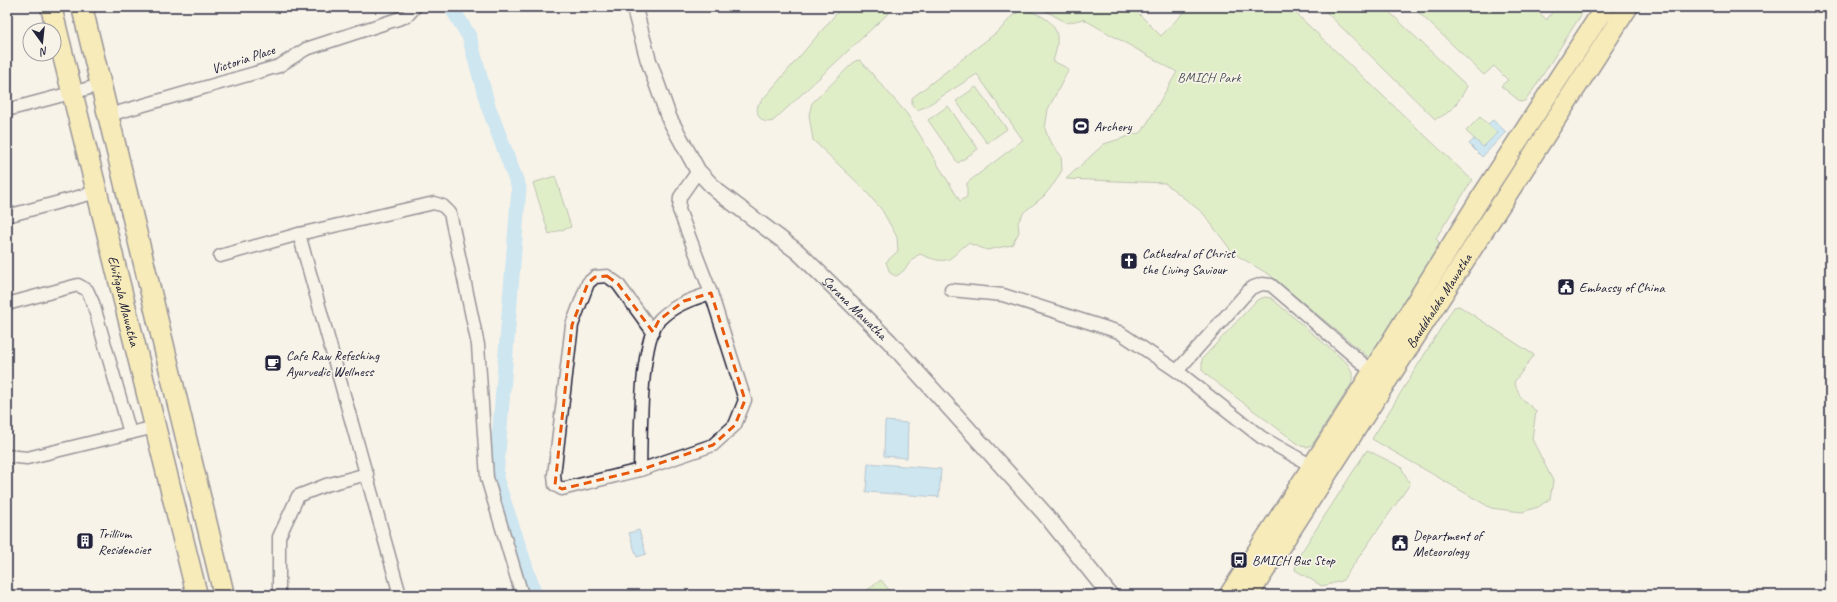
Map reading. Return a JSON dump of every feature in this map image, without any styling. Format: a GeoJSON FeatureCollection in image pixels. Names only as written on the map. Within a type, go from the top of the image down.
{"type":"FeatureCollection","features":[{"type":"Feature","properties":{"kind":"highway","name":"Elvitigala Mawatha"},"geometry":{"type":"LineString","coordinates":[[51,7],[196,590]]}},
{"type":"Feature","properties":{"kind":"highway","name":"Elvitigala Mawatha"},"geometry":{"type":"LineString","coordinates":[[82,7],[222,586]]}},
{"type":"Feature","properties":{"kind":"highway"},"geometry":{"type":"LineString","coordinates":[[196,590],[222,586]]}},
{"type":"Feature","properties":{"kind":"main road","name":"Bauddhaloka Mawatha"},"geometry":{"type":"LineString","coordinates":[[1249,595],[1380,378],[1480,199],[1606,7]]}},
{"type":"Feature","properties":{"kind":"main road","name":"Bauddhaloka Mawatha"},"geometry":{"type":"LineString","coordinates":[[1229,595],[1312,466],[1380,378],[1628,7]]}},
{"type":"Feature","properties":{"kind":"street","name":"Sarana Mawatha"},"geometry":{"type":"LineString","coordinates":[[634,7],[648,58],[670,118],[698,171],[717,191],[798,252],[889,341],[1049,519],[1110,595]]}},
{"type":"Feature","properties":{"kind":"street","name":"Victoria Place"},"geometry":{"type":"LineString","coordinates":[[109,115],[279,66],[306,49],[411,11]]}},
{"type":"Feature","properties":{"kind":"street"},"geometry":{"type":"LineString","coordinates":[[7,110],[101,86]]}},
{"type":"Feature","properties":{"kind":"street"},"geometry":{"type":"LineString","coordinates":[[653,332],[618,284],[607,276],[596,277],[588,283],[572,325],[554,475],[555,485],[562,489],[640,470],[714,445],[735,425],[745,400],[711,293],[679,210],[680,198],[698,171]]}},
{"type":"Feature","properties":{"kind":"street"},"geometry":{"type":"LineString","coordinates":[[7,216],[97,192]]}},
{"type":"Feature","properties":{"kind":"street"},"geometry":{"type":"LineString","coordinates":[[220,256],[299,234],[434,203],[444,206],[450,213],[478,344],[487,478],[522,595]]}},
{"type":"Feature","properties":{"kind":"street"},"geometry":{"type":"LineString","coordinates":[[299,234],[400,595]]}},
{"type":"Feature","properties":{"kind":"street"},"geometry":{"type":"LineString","coordinates":[[1177,371],[1252,288],[1262,284],[1271,285],[1380,378]]}},
{"type":"Feature","properties":{"kind":"street"},"geometry":{"type":"LineString","coordinates":[[7,304],[78,285],[87,290],[93,303],[130,433]]}},
{"type":"Feature","properties":{"kind":"street"},"geometry":{"type":"LineString","coordinates":[[951,290],[1003,295],[1119,332],[1177,371],[1261,437],[1312,466]]}},
{"type":"Feature","properties":{"kind":"street"},"geometry":{"type":"LineString","coordinates":[[640,470],[644,368],[653,332],[659,320],[684,301],[711,293]]}},
{"type":"Feature","properties":{"kind":"street"},"geometry":{"type":"LineString","coordinates":[[7,456],[26,458],[155,427]]}},
{"type":"Feature","properties":{"kind":"street"},"geometry":{"type":"LineString","coordinates":[[279,595],[279,537],[298,496],[326,485],[367,474]]}},
{"type":"Feature","properties":{"kind":"highlighted area"},"geometry":{"type":"Polygon","coordinates":[[[607,276],[618,284],[653,332],[659,320],[684,301],[711,293],[745,400],[735,425],[713,445],[640,470],[562,489],[555,485],[572,325],[588,283],[595,277],[607,276]]]}},
{"type":"Feature","properties":{"kind":"green space"},"geometry":{"type":"Polygon","coordinates":[[[842,7],[895,7],[773,121],[766,122],[760,118],[757,109],[758,105],[842,7]]]}},
{"type":"Feature","properties":{"kind":"green space","name":"BMICH Park"},"geometry":{"type":"Polygon","coordinates":[[[1039,7],[1132,7],[1161,36],[1189,7],[1289,7],[1472,180],[1436,238],[1444,251],[1372,360],[1270,275],[1233,253],[1203,213],[1165,183],[1066,179],[1104,144],[1142,132],[1177,72],[1083,19],[1067,23],[1039,7]]]}},
{"type":"Feature","properties":{"kind":"green space"},"geometry":{"type":"Polygon","coordinates":[[[1321,7],[1384,7],[1467,86],[1454,106],[1446,114],[1435,119],[1321,7]]]}},
{"type":"Feature","properties":{"kind":"green space"},"geometry":{"type":"Polygon","coordinates":[[[1413,7],[1533,7],[1547,20],[1555,7],[1586,7],[1533,90],[1526,100],[1521,102],[1501,86],[1508,80],[1494,66],[1484,75],[1413,7]]]}},
{"type":"Feature","properties":{"kind":"green space"},"geometry":{"type":"Polygon","coordinates":[[[1023,9],[1042,16],[1053,26],[1057,41],[1053,61],[1069,69],[1048,109],[1045,129],[1049,140],[1061,156],[1062,170],[1044,196],[1024,212],[1018,222],[1019,232],[1012,245],[987,250],[968,243],[949,259],[945,260],[937,260],[920,254],[913,259],[900,274],[896,276],[890,273],[886,262],[898,251],[897,237],[882,210],[862,187],[813,140],[809,115],[812,103],[855,61],[860,60],[907,114],[960,201],[967,197],[967,183],[1023,140],[977,74],[925,107],[917,110],[912,105],[912,98],[1001,29],[1013,15],[1023,9]]]}},
{"type":"Feature","properties":{"kind":"green space"},"geometry":{"type":"Polygon","coordinates":[[[976,87],[1007,129],[987,143],[956,101],[976,87]]]}},
{"type":"Feature","properties":{"kind":"green space"},"geometry":{"type":"Polygon","coordinates":[[[948,106],[978,149],[958,163],[928,120],[948,106]]]}},
{"type":"Feature","properties":{"kind":"green space"},"geometry":{"type":"Polygon","coordinates":[[[1480,117],[1497,133],[1483,147],[1466,131],[1480,117]]]}},
{"type":"Feature","properties":{"kind":"green space"},"geometry":{"type":"Polygon","coordinates":[[[555,176],[571,227],[549,234],[533,183],[555,176]]]}},
{"type":"Feature","properties":{"kind":"green space"},"geometry":{"type":"Polygon","coordinates":[[[1265,297],[1271,298],[1348,364],[1352,373],[1352,383],[1312,445],[1307,447],[1301,446],[1209,377],[1202,370],[1202,359],[1257,300],[1265,297]]]}},
{"type":"Feature","properties":{"kind":"green space"},"geometry":{"type":"Polygon","coordinates":[[[1459,306],[1534,355],[1514,382],[1521,398],[1536,411],[1532,439],[1553,481],[1550,499],[1538,507],[1522,512],[1491,508],[1372,439],[1454,307],[1459,306]]]}},
{"type":"Feature","properties":{"kind":"green space"},"geometry":{"type":"Polygon","coordinates":[[[1367,450],[1401,467],[1410,484],[1342,581],[1322,586],[1295,570],[1297,559],[1367,450]]]}},
{"type":"Feature","properties":{"kind":"green space"},"geometry":{"type":"Polygon","coordinates":[[[881,580],[893,595],[861,595],[881,580]]]}},
{"type":"Feature","properties":{"kind":"water"},"geometry":{"type":"Polygon","coordinates":[[[1493,120],[1506,132],[1482,157],[1469,144],[1474,139],[1483,147],[1497,133],[1488,124],[1493,120]]]}},
{"type":"Feature","properties":{"kind":"water"},"geometry":{"type":"Polygon","coordinates":[[[885,421],[908,423],[907,458],[884,456],[885,421]]]}},
{"type":"Feature","properties":{"kind":"water"},"geometry":{"type":"Polygon","coordinates":[[[868,463],[941,469],[939,497],[866,492],[868,463]]]}},
{"type":"Feature","properties":{"kind":"water"},"geometry":{"type":"Polygon","coordinates":[[[639,530],[646,554],[637,557],[629,533],[639,530]]]}},
{"type":"Feature","properties":{"kind":"waterway"},"geometry":{"type":"LineString","coordinates":[[451,7],[469,36],[488,106],[519,188],[496,478],[535,595]]}},
{"type":"Feature","properties":{"kind":"place","name":"Archery"},"geometry":{"type":"Point","coordinates":[1081,126]}},
{"type":"Feature","properties":{"kind":"place","name":"Cathedral of Christ the Living Saviour"},"geometry":{"type":"Point","coordinates":[1129,261]}},
{"type":"Feature","properties":{"kind":"place","name":"Embassy of China"},"geometry":{"type":"Point","coordinates":[1566,287]}},
{"type":"Feature","properties":{"kind":"place","name":"Cafe Raw Refeshing Ayurvedic Wellness"},"geometry":{"type":"Point","coordinates":[273,363]}},
{"type":"Feature","properties":{"kind":"place","name":"Trillium Residencies"},"geometry":{"type":"Point","coordinates":[85,541]}},
{"type":"Feature","properties":{"kind":"place","name":"Department of Meteorology"},"geometry":{"type":"Point","coordinates":[1400,543]}},
{"type":"Feature","properties":{"kind":"place","name":"BMICH Bus Stop"},"geometry":{"type":"Point","coordinates":[1239,560]}}]}
